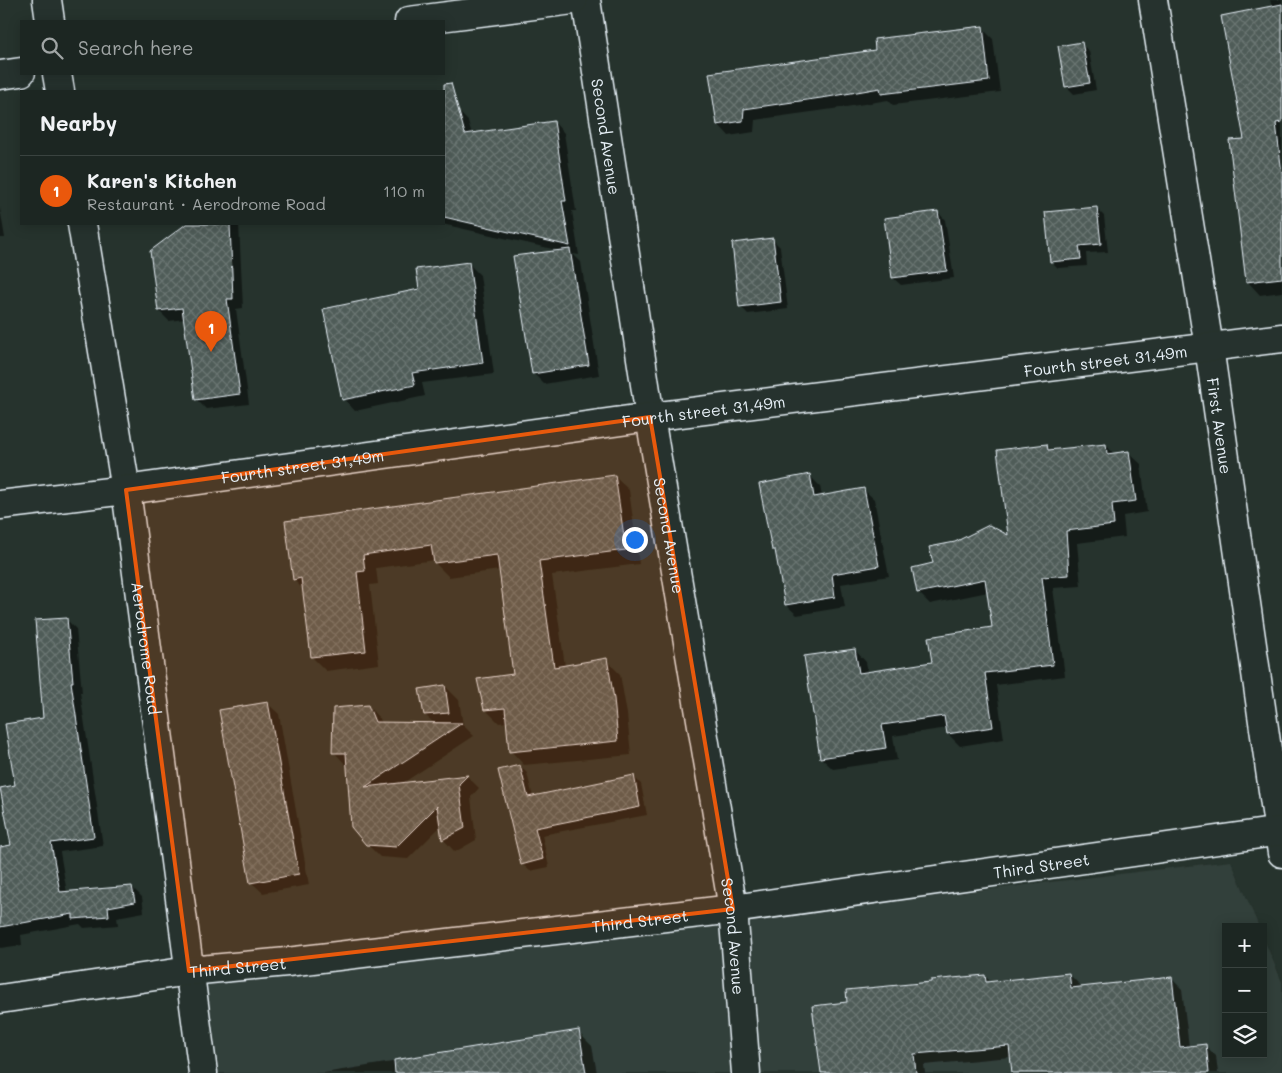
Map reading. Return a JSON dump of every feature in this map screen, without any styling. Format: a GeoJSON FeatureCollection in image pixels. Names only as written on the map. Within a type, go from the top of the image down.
{"type":"FeatureCollection","features":[{"type":"Feature","properties":{"kind":"street"},"geometry":{"type":"LineString","coordinates":[[47,0],[50,20]]}},
{"type":"Feature","properties":{"kind":"street"},"geometry":{"type":"LineString","coordinates":[[417,20],[573,0]]}},
{"type":"Feature","properties":{"kind":"street","name":"Second Avenue"},"geometry":{"type":"LineString","coordinates":[[586,0],[650,417],[733,909],[746,1073]]}},
{"type":"Feature","properties":{"kind":"street","name":"First Avenue"},"geometry":{"type":"LineString","coordinates":[[1153,0],[1277,773],[1281,842]]}},
{"type":"Feature","properties":{"kind":"street"},"geometry":{"type":"LineString","coordinates":[[0,75],[20,72]]}},
{"type":"Feature","properties":{"kind":"street"},"geometry":{"type":"LineString","coordinates":[[57,75],[60,90]]}},
{"type":"Feature","properties":{"kind":"street","name":"Aerodrome Road"},"geometry":{"type":"LineString","coordinates":[[82,225],[126,490],[203,1073]]}},
{"type":"Feature","properties":{"kind":"street","name":"Fourth street 31,49m"},"geometry":{"type":"LineString","coordinates":[[0,505],[126,490],[650,417],[1282,338]]}},
{"type":"Feature","properties":{"kind":"street","name":"Third Street"},"geometry":{"type":"LineString","coordinates":[[0,998],[189,971],[297,961],[1281,842]]}},
{"type":"Feature","properties":{"kind":"highlighted area"},"geometry":{"type":"Polygon","coordinates":[[[650,417],[733,909],[189,971],[126,490],[650,417]]]}},
{"type":"Feature","properties":{"kind":"shaded area"},"geometry":{"type":"Polygon","coordinates":[[[1231,861],[1257,923],[1222,923],[1222,1058],[1267,1058],[1267,946],[1282,982],[1282,1073],[201,1073],[197,982],[1231,861]]]}},
{"type":"Feature","properties":{"kind":"building"},"geometry":{"type":"Polygon","coordinates":[[[1282,4],[1282,122],[1276,123],[1282,174],[1282,278],[1246,282],[1229,140],[1244,139],[1221,16],[1282,4]]]}},
{"type":"Feature","properties":{"kind":"building"},"geometry":{"type":"Polygon","coordinates":[[[983,26],[989,81],[881,94],[880,88],[744,109],[743,121],[717,125],[709,73],[875,50],[874,39],[983,26]]]}},
{"type":"Feature","properties":{"kind":"building"},"geometry":{"type":"Polygon","coordinates":[[[1082,42],[1090,83],[1065,87],[1058,46],[1082,42]]]}},
{"type":"Feature","properties":{"kind":"building"},"geometry":{"type":"Polygon","coordinates":[[[451,83],[465,134],[554,121],[566,201],[562,201],[570,246],[445,217],[444,84],[451,83]]]}},
{"type":"Feature","properties":{"kind":"building"},"geometry":{"type":"Polygon","coordinates":[[[1097,207],[1101,244],[1079,246],[1081,259],[1050,262],[1045,212],[1097,207]]]}},
{"type":"Feature","properties":{"kind":"building"},"geometry":{"type":"Polygon","coordinates":[[[938,211],[947,271],[892,278],[884,218],[938,211]]]}},
{"type":"Feature","properties":{"kind":"building"},"geometry":{"type":"Polygon","coordinates":[[[185,225],[230,225],[233,299],[227,299],[240,394],[195,400],[182,308],[158,311],[150,251],[185,225]]]}},
{"type":"Feature","properties":{"kind":"building"},"geometry":{"type":"Polygon","coordinates":[[[773,238],[781,302],[739,307],[732,243],[773,238]]]}},
{"type":"Feature","properties":{"kind":"building"},"geometry":{"type":"Polygon","coordinates":[[[570,249],[589,365],[532,374],[513,256],[570,249]]]}},
{"type":"Feature","properties":{"kind":"building"},"geometry":{"type":"Polygon","coordinates":[[[469,262],[483,363],[412,373],[415,385],[342,400],[323,309],[419,289],[416,269],[469,262]]]}},
{"type":"Feature","properties":{"kind":"building"},"geometry":{"type":"Polygon","coordinates":[[[1047,444],[1048,450],[1106,444],[1107,454],[1129,451],[1136,501],[1112,504],[1114,525],[1066,531],[1069,575],[1042,577],[1053,665],[985,673],[993,727],[947,734],[944,716],[882,725],[886,748],[820,758],[804,656],[855,649],[859,673],[932,662],[928,637],[992,627],[985,579],[917,593],[912,568],[933,563],[929,547],[955,542],[989,525],[1008,535],[997,450],[1047,444]]]}},
{"type":"Feature","properties":{"kind":"building"},"geometry":{"type":"Polygon","coordinates":[[[810,474],[814,497],[864,488],[879,566],[832,574],[835,597],[785,605],[775,550],[772,550],[759,484],[810,474]]]}},
{"type":"Feature","properties":{"kind":"building"},"geometry":{"type":"Polygon","coordinates":[[[615,475],[626,550],[539,561],[554,667],[607,658],[614,699],[618,741],[509,752],[505,708],[484,710],[477,679],[513,674],[497,555],[434,563],[431,545],[363,555],[365,571],[357,572],[366,651],[311,657],[301,578],[293,580],[285,521],[615,475]]]}},
{"type":"Feature","properties":{"kind":"building"},"geometry":{"type":"Polygon","coordinates":[[[67,618],[73,682],[71,682],[94,837],[51,843],[60,892],[132,886],[135,902],[108,907],[109,916],[73,919],[73,914],[0,927],[0,847],[11,845],[0,788],[15,785],[5,724],[43,718],[35,620],[67,618]]]}},
{"type":"Feature","properties":{"kind":"building"},"geometry":{"type":"Polygon","coordinates":[[[445,685],[449,713],[424,715],[419,689],[445,685]]]}},
{"type":"Feature","properties":{"kind":"building"},"geometry":{"type":"Polygon","coordinates":[[[268,702],[299,874],[250,883],[219,710],[268,702]]]}},
{"type":"Feature","properties":{"kind":"building"},"geometry":{"type":"Polygon","coordinates":[[[368,705],[375,722],[462,723],[365,787],[468,775],[459,784],[465,828],[442,840],[437,806],[396,847],[366,845],[351,827],[346,753],[332,753],[333,708],[368,705]]]}},
{"type":"Feature","properties":{"kind":"building"},"geometry":{"type":"Polygon","coordinates":[[[520,765],[528,797],[634,775],[640,807],[535,828],[543,859],[521,865],[498,770],[520,765]]]}},
{"type":"Feature","properties":{"kind":"building"},"geometry":{"type":"Polygon","coordinates":[[[1069,973],[1071,988],[1172,977],[1180,1047],[1206,1044],[1209,1073],[1012,1073],[1009,1046],[914,1054],[916,1073],[821,1073],[812,1006],[847,1002],[846,990],[985,975],[986,982],[1069,973]]]}},
{"type":"Feature","properties":{"kind":"building"},"geometry":{"type":"Polygon","coordinates":[[[579,1030],[586,1073],[395,1073],[394,1060],[579,1030]]]}},
{"type":"Feature","properties":{"kind":"place","name":"Karen's Kitchen"},"geometry":{"type":"Point","coordinates":[211,352]}}]}
